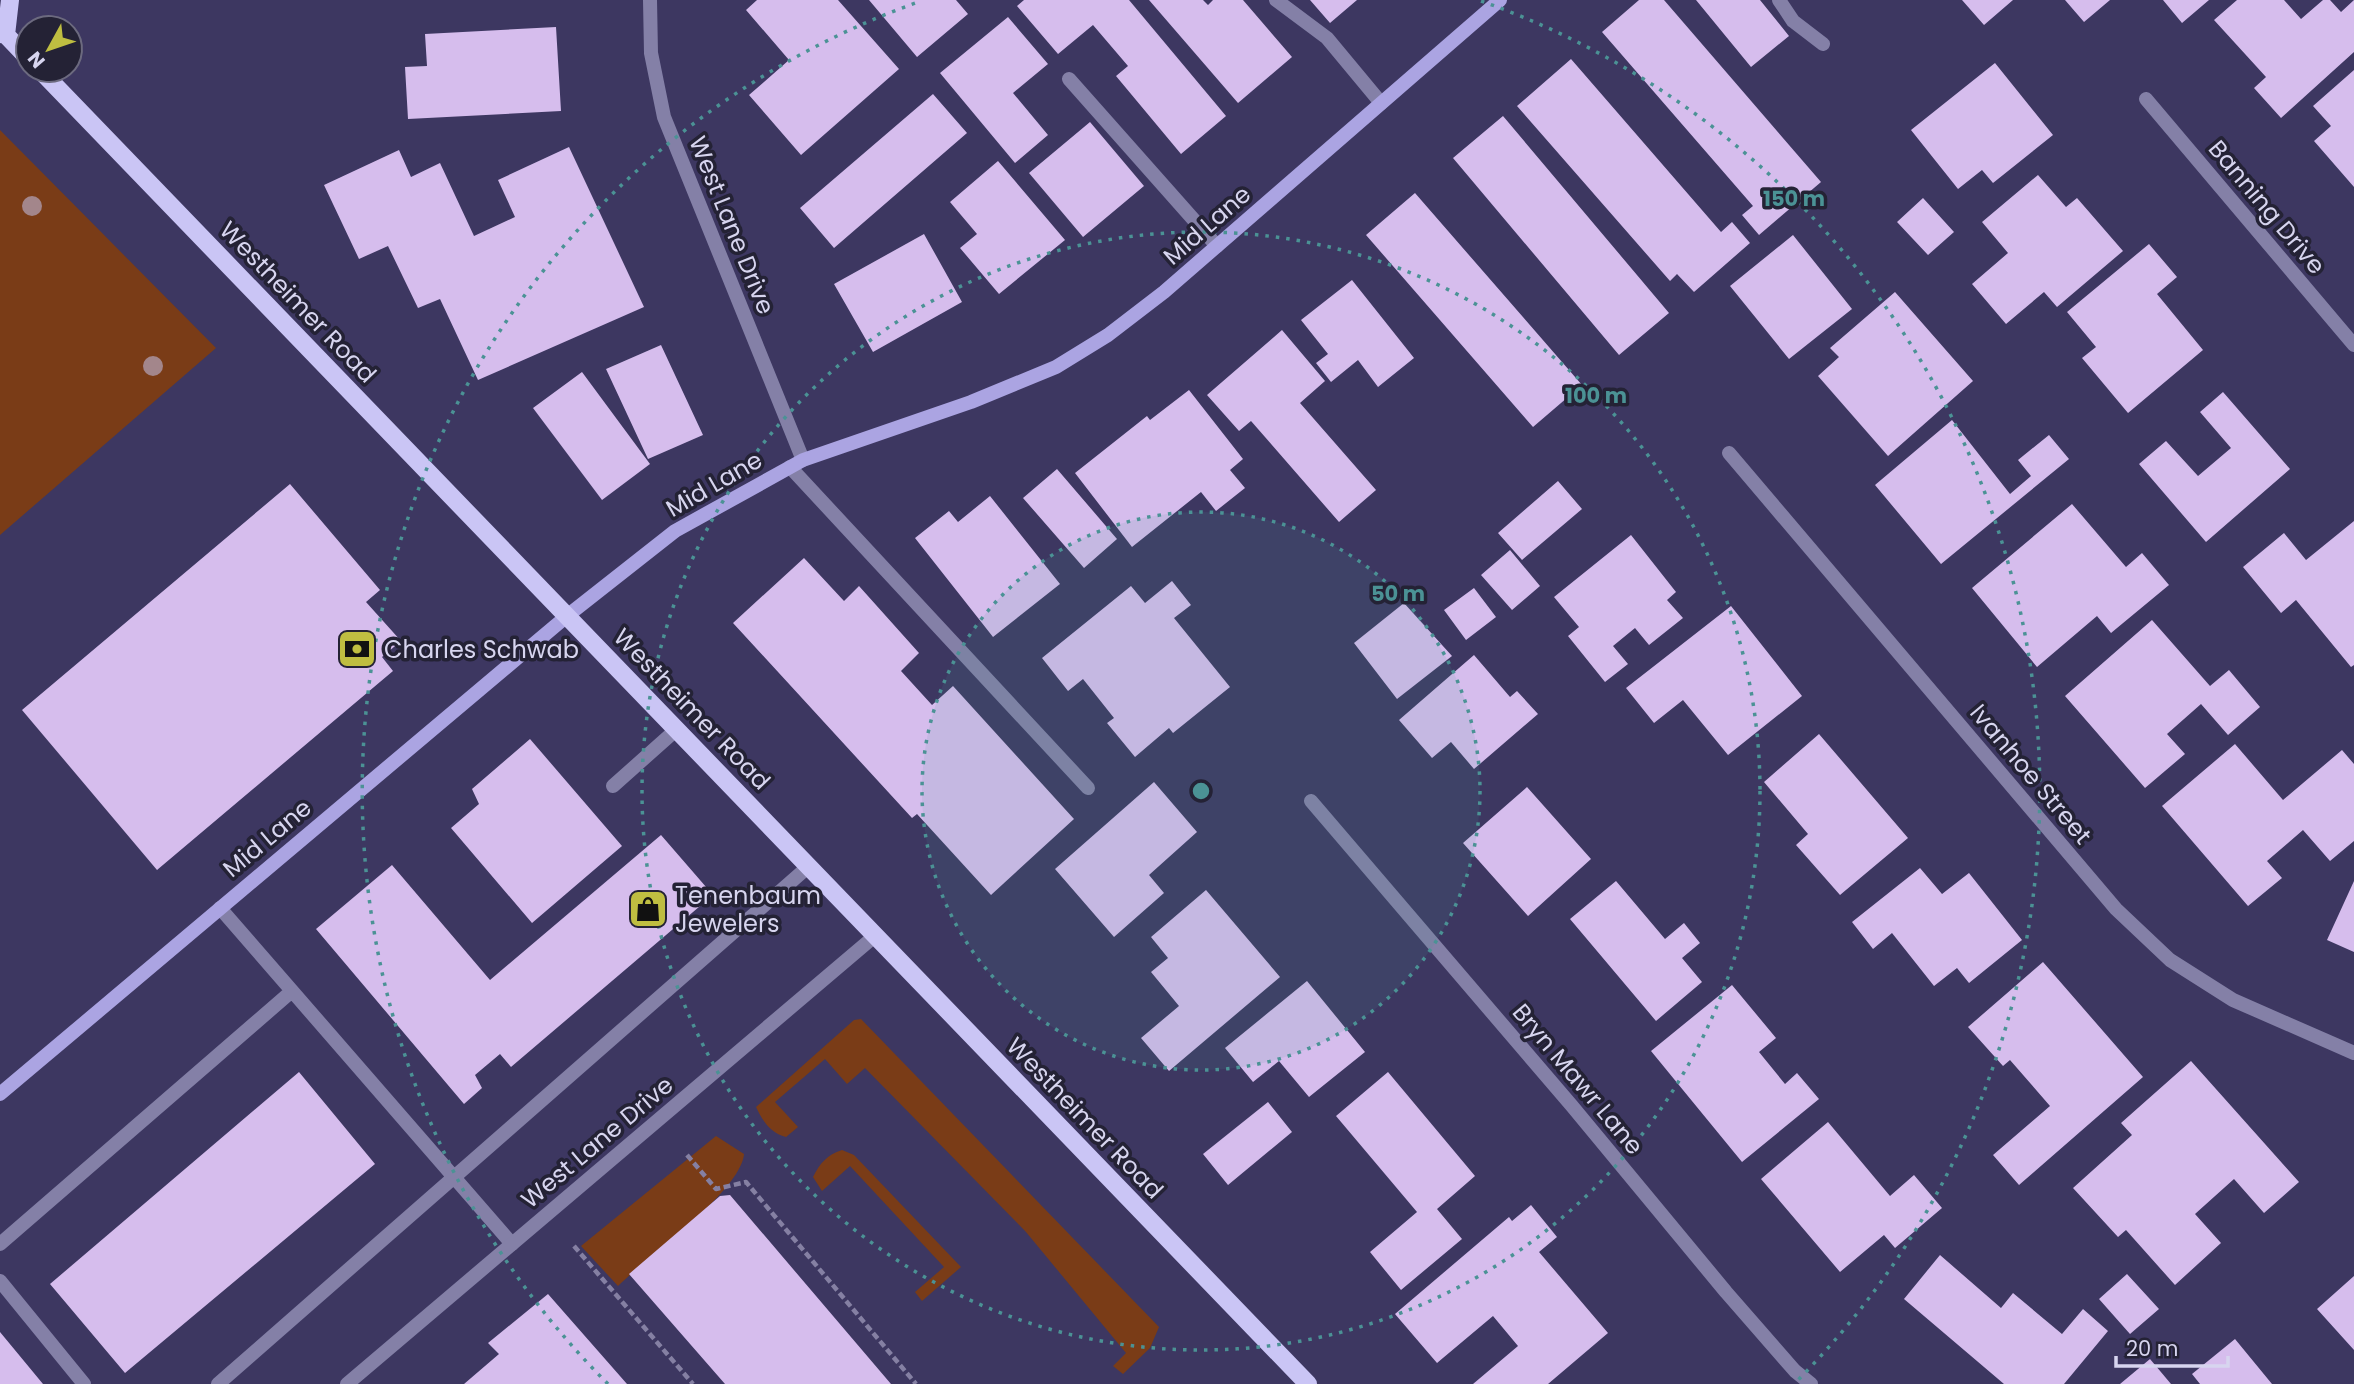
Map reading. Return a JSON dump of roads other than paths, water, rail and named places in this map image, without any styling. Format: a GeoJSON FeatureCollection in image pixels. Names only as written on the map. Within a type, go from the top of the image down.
{"type":"FeatureCollection","features":[{"type":"Feature","properties":{"kind":"main road"},"geometry":{"type":"LineString","coordinates":[[2,37],[9,0]]}},
{"type":"Feature","properties":{"kind":"main road","name":"Westheimer Road"},"geometry":{"type":"LineString","coordinates":[[54,84],[1308,1384]]}},
{"type":"Feature","properties":{"kind":"street","name":"West Lane Drive"},"geometry":{"type":"LineString","coordinates":[[650,0],[651,53],[664,117],[797,463]]}},
{"type":"Feature","properties":{"kind":"street"},"geometry":{"type":"LineString","coordinates":[[1276,0],[1327,38],[1381,103]]}},
{"type":"Feature","properties":{"kind":"street","name":"Mid Lane"},"geometry":{"type":"LineString","coordinates":[[0,1094],[568,616],[675,531],[797,463],[971,402],[1056,367],[1108,335],[1217,246],[1500,0]]}},
{"type":"Feature","properties":{"kind":"street"},"geometry":{"type":"LineString","coordinates":[[1779,0],[1793,21],[1823,44]]}},
{"type":"Feature","properties":{"kind":"street"},"geometry":{"type":"LineString","coordinates":[[1069,79],[1217,246]]}},
{"type":"Feature","properties":{"kind":"street","name":"Banning Drive"},"geometry":{"type":"LineString","coordinates":[[2146,99],[2354,345]]}},
{"type":"Feature","properties":{"kind":"street","name":"Ivanhoe Street"},"geometry":{"type":"LineString","coordinates":[[1730,453],[2116,909],[2170,960],[2233,1000],[2354,1053]]}},
{"type":"Feature","properties":{"kind":"street"},"geometry":{"type":"LineString","coordinates":[[797,463],[1088,788]]}},
{"type":"Feature","properties":{"kind":"street"},"geometry":{"type":"LineString","coordinates":[[613,786],[677,729]]}},
{"type":"Feature","properties":{"kind":"street","name":"Bryn Mawr Lane"},"geometry":{"type":"LineString","coordinates":[[1311,801],[1572,1106],[1726,1292],[1795,1371],[1811,1384]]}},
{"type":"Feature","properties":{"kind":"street"},"geometry":{"type":"LineString","coordinates":[[218,1384],[809,866]]}},
{"type":"Feature","properties":{"kind":"street"},"geometry":{"type":"LineString","coordinates":[[220,908],[512,1244]]}},
{"type":"Feature","properties":{"kind":"street","name":"West Lane Drive"},"geometry":{"type":"LineString","coordinates":[[347,1384],[876,935]]}},
{"type":"Feature","properties":{"kind":"street"},"geometry":{"type":"LineString","coordinates":[[0,1244],[292,991]]}},
{"type":"Feature","properties":{"kind":"street"},"geometry":{"type":"LineString","coordinates":[[0,1281],[84,1384]]}},
{"type":"Feature","properties":{"kind":"place","name":"Charles Schwab"},"geometry":{"type":"Point","coordinates":[357,649]}},
{"type":"Feature","properties":{"kind":"place","name":"Tenenbaum Jewelers"},"geometry":{"type":"Point","coordinates":[648,909]}}]}
